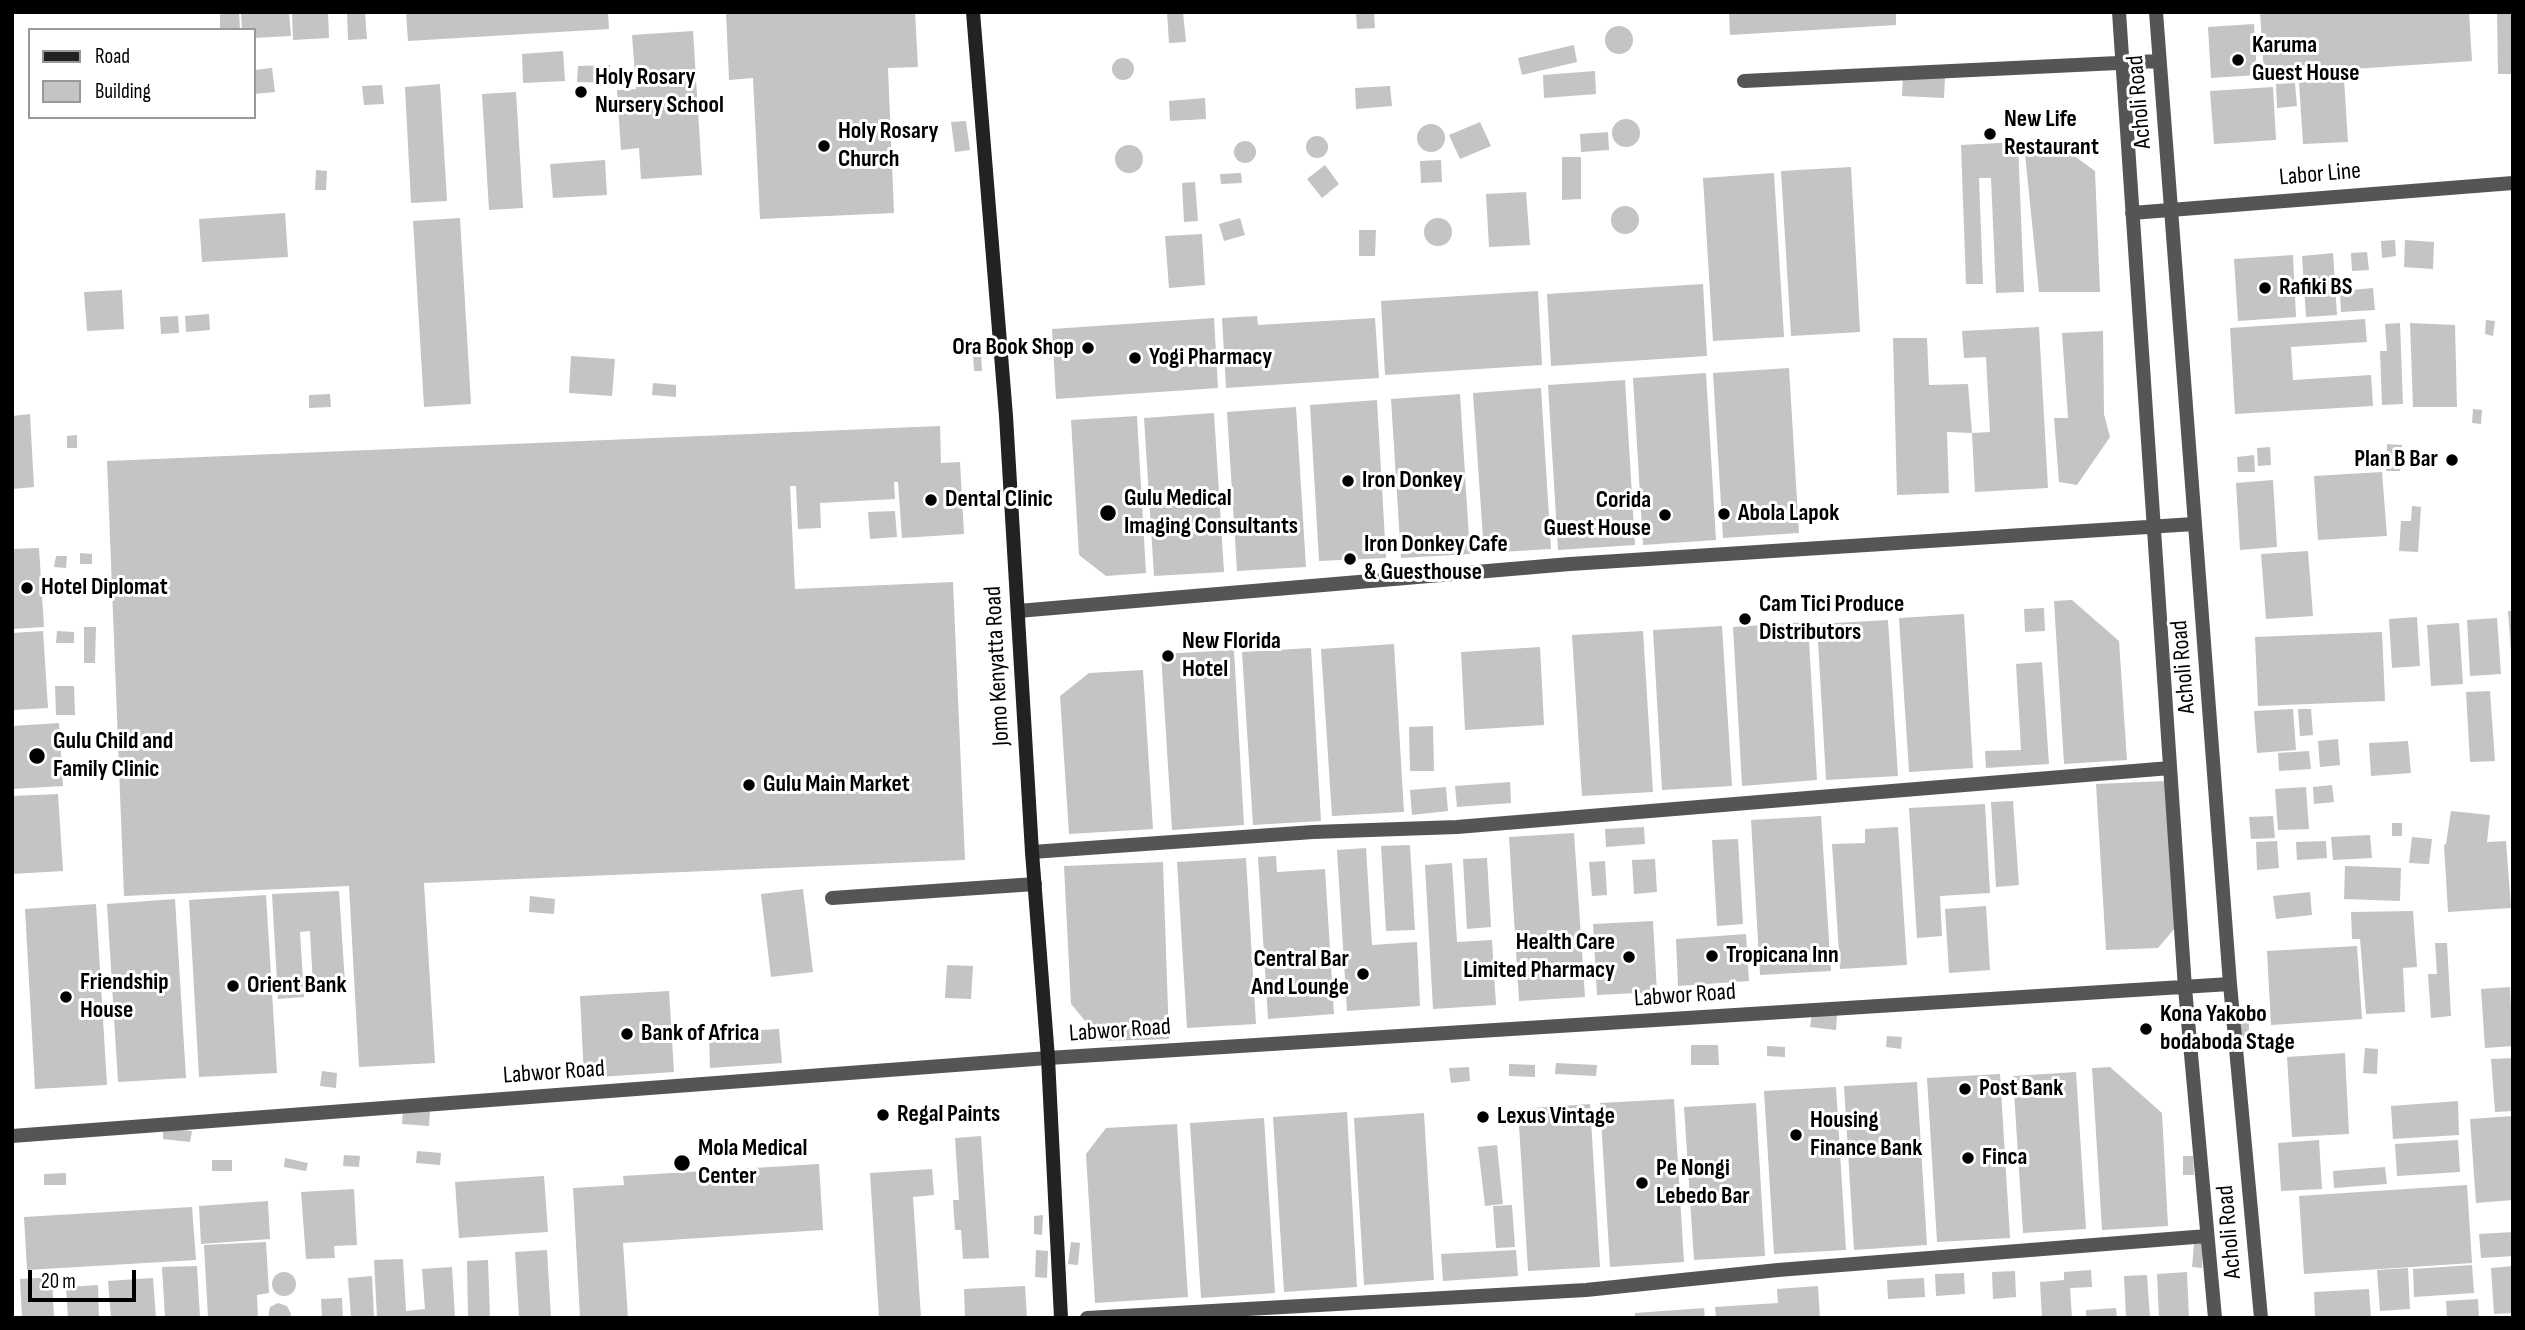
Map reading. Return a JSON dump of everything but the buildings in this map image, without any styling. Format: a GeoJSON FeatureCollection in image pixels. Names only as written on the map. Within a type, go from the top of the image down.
{"type":"FeatureCollection","features":[{"type":"Feature","properties":{"kind":"main road","name":"Jomo Kenyatta Road"},"geometry":{"type":"LineString","coordinates":[[973,12],[999,314],[1032,852],[1048,1058],[1061,1318]]}},
{"type":"Feature","properties":{"kind":"street","name":"Acholi Road"},"geometry":{"type":"LineString","coordinates":[[2119,12],[2185,988],[2215,1318]]}},
{"type":"Feature","properties":{"kind":"street","name":"Acholi Road"},"geometry":{"type":"LineString","coordinates":[[2156,12],[2194,524],[2261,1318]]}},
{"type":"Feature","properties":{"kind":"street"},"geometry":{"type":"LineString","coordinates":[[1744,81],[2159,61]]}},
{"type":"Feature","properties":{"kind":"street","name":"Labor Line"},"geometry":{"type":"LineString","coordinates":[[2132,213],[2513,183]]}},
{"type":"Feature","properties":{"kind":"street"},"geometry":{"type":"LineString","coordinates":[[1018,611],[1570,564],[2194,524]]}},
{"type":"Feature","properties":{"kind":"street"},"geometry":{"type":"LineString","coordinates":[[1032,852],[1314,832],[1457,827],[2170,768]]}},
{"type":"Feature","properties":{"kind":"street"},"geometry":{"type":"LineString","coordinates":[[832,898],[1035,884]]}},
{"type":"Feature","properties":{"kind":"street","name":"Labwor Road"},"geometry":{"type":"LineString","coordinates":[[12,1136],[1048,1058],[2231,984]]}},
{"type":"Feature","properties":{"kind":"street"},"geometry":{"type":"LineString","coordinates":[[1087,1318],[1586,1290],[1778,1270],[2207,1236]]}},
{"type":"Feature","properties":{"kind":"place","name":"Karuma Guest House"},"geometry":{"type":"Point","coordinates":[2238,60]}},
{"type":"Feature","properties":{"kind":"place","name":"Holy Rosary Nursery School"},"geometry":{"type":"Point","coordinates":[581,92]}},
{"type":"Feature","properties":{"kind":"place","name":"New Life Restaurant"},"geometry":{"type":"Point","coordinates":[1990,134]}},
{"type":"Feature","properties":{"kind":"place","name":"Holy Rosary Church"},"geometry":{"type":"Point","coordinates":[824,146]}},
{"type":"Feature","properties":{"kind":"place","name":"Rafiki BS"},"geometry":{"type":"Point","coordinates":[2265,288]}},
{"type":"Feature","properties":{"kind":"place","name":"Ora Book Shop"},"geometry":{"type":"Point","coordinates":[1088,348]}},
{"type":"Feature","properties":{"kind":"place","name":"Yogi Pharmacy"},"geometry":{"type":"Point","coordinates":[1135,358]}},
{"type":"Feature","properties":{"kind":"place","name":"Plan B Bar"},"geometry":{"type":"Point","coordinates":[2452,460]}},
{"type":"Feature","properties":{"kind":"place","name":"Iron Donkey"},"geometry":{"type":"Point","coordinates":[1348,481]}},
{"type":"Feature","properties":{"kind":"place","name":"Dental Clinic"},"geometry":{"type":"Point","coordinates":[931,500]}},
{"type":"Feature","properties":{"kind":"place","name":"Gulu Medical Imaging Consultants"},"geometry":{"type":"Point","coordinates":[1108,513]}},
{"type":"Feature","properties":{"kind":"place","name":"Abola Lapok"},"geometry":{"type":"Point","coordinates":[1724,514]}},
{"type":"Feature","properties":{"kind":"place","name":"Corida Guest House"},"geometry":{"type":"Point","coordinates":[1665,515]}},
{"type":"Feature","properties":{"kind":"place","name":"Iron Donkey Cafe & Guesthouse"},"geometry":{"type":"Point","coordinates":[1350,559]}},
{"type":"Feature","properties":{"kind":"place","name":"Hotel Diplomat"},"geometry":{"type":"Point","coordinates":[27,588]}},
{"type":"Feature","properties":{"kind":"place","name":"Cam Tici Produce Distributors"},"geometry":{"type":"Point","coordinates":[1745,619]}},
{"type":"Feature","properties":{"kind":"place","name":"New Florida Hotel"},"geometry":{"type":"Point","coordinates":[1168,656]}},
{"type":"Feature","properties":{"kind":"place","name":"Gulu Child and Family Clinic"},"geometry":{"type":"Point","coordinates":[37,756]}},
{"type":"Feature","properties":{"kind":"place","name":"Gulu Main Market"},"geometry":{"type":"Point","coordinates":[749,785]}},
{"type":"Feature","properties":{"kind":"place","name":"Tropicana Inn"},"geometry":{"type":"Point","coordinates":[1712,956]}},
{"type":"Feature","properties":{"kind":"place","name":"Health Care Limited Pharmacy"},"geometry":{"type":"Point","coordinates":[1629,957]}},
{"type":"Feature","properties":{"kind":"place","name":"Central Bar And Lounge"},"geometry":{"type":"Point","coordinates":[1363,974]}},
{"type":"Feature","properties":{"kind":"place","name":"Orient Bank"},"geometry":{"type":"Point","coordinates":[233,986]}},
{"type":"Feature","properties":{"kind":"place","name":"Friendship House"},"geometry":{"type":"Point","coordinates":[66,997]}},
{"type":"Feature","properties":{"kind":"place","name":"Kona Yakobo bodaboda Stage"},"geometry":{"type":"Point","coordinates":[2146,1029]}},
{"type":"Feature","properties":{"kind":"place","name":"Bank of Africa"},"geometry":{"type":"Point","coordinates":[627,1034]}},
{"type":"Feature","properties":{"kind":"place","name":"Post Bank"},"geometry":{"type":"Point","coordinates":[1965,1089]}},
{"type":"Feature","properties":{"kind":"place","name":"Regal Paints"},"geometry":{"type":"Point","coordinates":[883,1115]}},
{"type":"Feature","properties":{"kind":"place","name":"Lexus Vintage"},"geometry":{"type":"Point","coordinates":[1483,1117]}},
{"type":"Feature","properties":{"kind":"place","name":"Housing Finance Bank"},"geometry":{"type":"Point","coordinates":[1796,1135]}},
{"type":"Feature","properties":{"kind":"place","name":"Finca"},"geometry":{"type":"Point","coordinates":[1968,1158]}},
{"type":"Feature","properties":{"kind":"place","name":"Mola Medical Center"},"geometry":{"type":"Point","coordinates":[682,1163]}},
{"type":"Feature","properties":{"kind":"place","name":"Pe Nongi Lebedo Bar"},"geometry":{"type":"Point","coordinates":[1642,1183]}}]}
